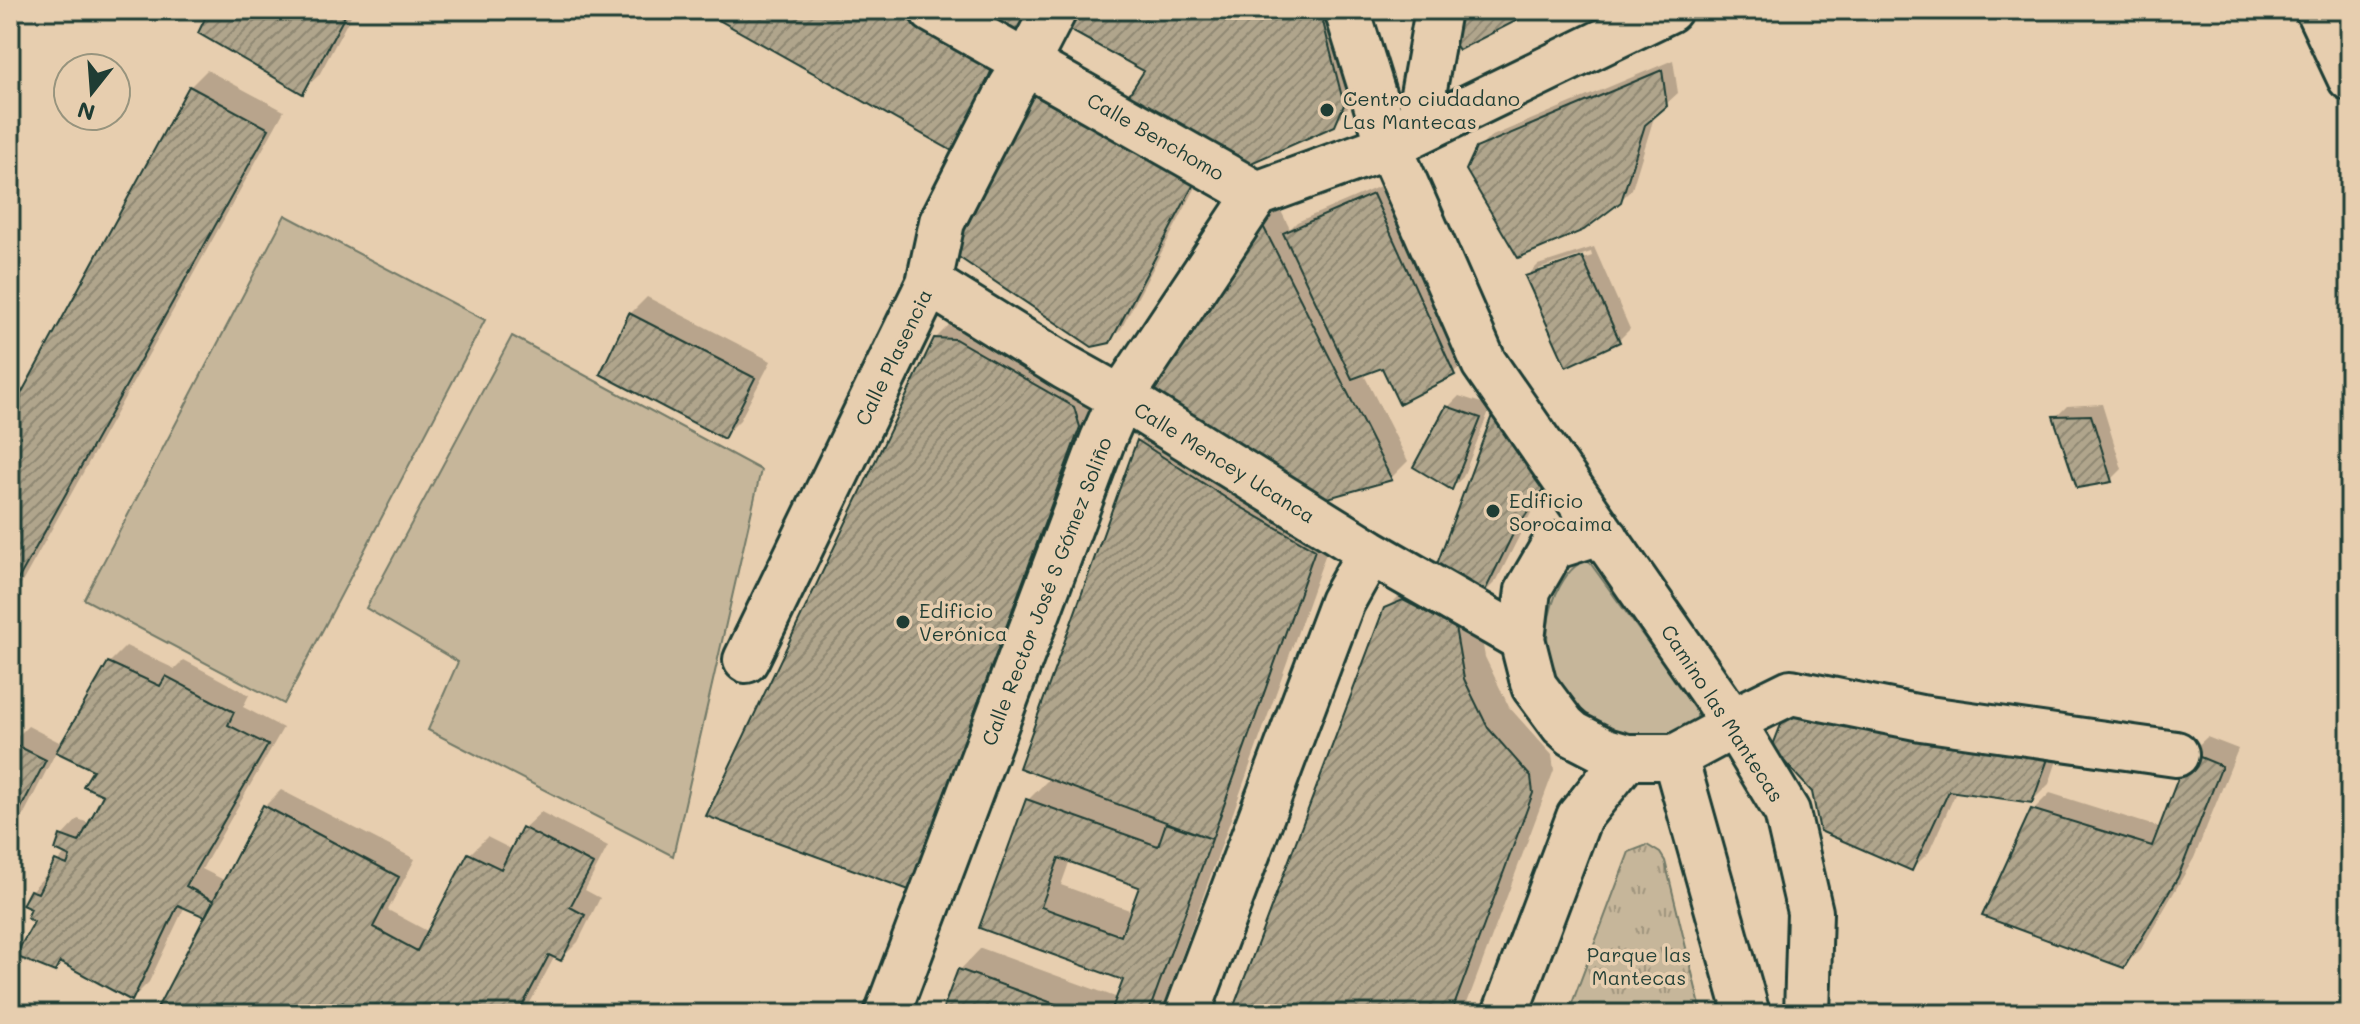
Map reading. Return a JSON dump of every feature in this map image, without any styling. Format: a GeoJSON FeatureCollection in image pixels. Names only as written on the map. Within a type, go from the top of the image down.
{"type":"FeatureCollection","features":[{"type":"Feature","properties":{"kind":"street","name":"Calle Benchomo"},"geometry":{"type":"LineString","coordinates":[[932,10],[1257,194]]}},
{"type":"Feature","properties":{"kind":"street","name":"Calle Plasencia"},"geometry":{"type":"LineString","coordinates":[[746,660],[929,283],[942,222],[1054,10]]}},
{"type":"Feature","properties":{"kind":"street","name":"Camino las Mantecas"},"geometry":{"type":"LineString","coordinates":[[1347,10],[1405,138],[1484,363],[1732,721],[1787,812],[1810,912],[1807,1014]]}},
{"type":"Feature","properties":{"kind":"street"},"geometry":{"type":"LineString","coordinates":[[1405,138],[1422,100],[1438,10]]}},
{"type":"Feature","properties":{"kind":"street"},"geometry":{"type":"LineString","coordinates":[[1257,194],[1405,138],[1669,10]]}},
{"type":"Feature","properties":{"kind":"street"},"geometry":{"type":"LineString","coordinates":[[2318,10],[2350,78]]}},
{"type":"Feature","properties":{"kind":"street","name":"Calle Rector José S Gómez Soliño"},"geometry":{"type":"LineString","coordinates":[[887,1014],[1121,398],[1257,194]]}},
{"type":"Feature","properties":{"kind":"street","name":"Calle Mencey Ucanca"},"geometry":{"type":"LineString","coordinates":[[929,283],[1370,552],[1522,639]]}},
{"type":"Feature","properties":{"kind":"street"},"geometry":{"type":"LineString","coordinates":[[1570,485],[1566,514],[1553,547],[1528,590],[1522,639],[1534,686],[1563,725],[1573,734],[1606,751],[1627,757],[1675,757],[1718,734],[1732,721],[1791,692],[1921,718],[2176,754]]}},
{"type":"Feature","properties":{"kind":"street"},"geometry":{"type":"LineString","coordinates":[[1553,547],[1591,535],[1606,538]]}},
{"type":"Feature","properties":{"kind":"street"},"geometry":{"type":"LineString","coordinates":[[1187,1014],[1342,602],[1370,552]]}},
{"type":"Feature","properties":{"kind":"street"},"geometry":{"type":"LineString","coordinates":[[1573,734],[1579,817]]}},
{"type":"Feature","properties":{"kind":"street"},"geometry":{"type":"LineString","coordinates":[[1505,1014],[1579,817],[1627,757]]}},
{"type":"Feature","properties":{"kind":"street"},"geometry":{"type":"LineString","coordinates":[[1675,757],[1747,1014]]}},
{"type":"Feature","properties":{"kind":"green space"},"geometry":{"type":"Polygon","coordinates":[[[285,215],[485,320],[284,704],[84,599],[285,215]]]}},
{"type":"Feature","properties":{"kind":"green space"},"geometry":{"type":"Polygon","coordinates":[[[512,336],[761,470],[673,856],[428,730],[458,662],[366,608],[512,336]]]}},
{"type":"Feature","properties":{"kind":"green space"},"geometry":{"type":"Polygon","coordinates":[[[1588,560],[1697,710],[1697,721],[1689,727],[1665,736],[1629,736],[1605,729],[1585,717],[1569,702],[1550,663],[1547,640],[1549,617],[1565,578],[1588,560]]]}},
{"type":"Feature","properties":{"kind":"green space","name":"Parque las Mantecas"},"geometry":{"type":"Polygon","coordinates":[[[1647,845],[1660,853],[1665,861],[1702,1014],[1568,1014],[1629,852],[1647,845]]]}},
{"type":"Feature","properties":{"kind":"building"},"geometry":{"type":"Polygon","coordinates":[[[209,10],[348,10],[303,94],[198,33],[209,10]]]}},
{"type":"Feature","properties":{"kind":"building"},"geometry":{"type":"Polygon","coordinates":[[[701,10],[890,10],[993,67],[956,153],[701,10]]]}},
{"type":"Feature","properties":{"kind":"building"},"geometry":{"type":"Polygon","coordinates":[[[963,10],[1031,10],[1021,31],[1003,32],[963,10]]]}},
{"type":"Feature","properties":{"kind":"building"},"geometry":{"type":"Polygon","coordinates":[[[1077,10],[1320,10],[1344,105],[1335,126],[1249,164],[1128,96],[1144,71],[1068,29],[1077,10]]]}},
{"type":"Feature","properties":{"kind":"building"},"geometry":{"type":"Polygon","coordinates":[[[1448,10],[1537,10],[1459,50],[1444,27],[1448,10]]]}},
{"type":"Feature","properties":{"kind":"building"},"geometry":{"type":"Polygon","coordinates":[[[1662,70],[1667,106],[1645,125],[1621,202],[1584,230],[1518,258],[1466,170],[1476,148],[1662,70]]]}},
{"type":"Feature","properties":{"kind":"building"},"geometry":{"type":"Polygon","coordinates":[[[189,86],[269,129],[10,594],[10,414],[189,86]]]}},
{"type":"Feature","properties":{"kind":"building"},"geometry":{"type":"Polygon","coordinates":[[[1032,94],[1195,182],[1110,343],[1092,347],[951,252],[1032,94]]]}},
{"type":"Feature","properties":{"kind":"building"},"geometry":{"type":"Polygon","coordinates":[[[1373,194],[1455,375],[1399,404],[1382,368],[1352,379],[1283,233],[1373,194]]]}},
{"type":"Feature","properties":{"kind":"building"},"geometry":{"type":"Polygon","coordinates":[[[1260,220],[1392,480],[1321,500],[1152,390],[1260,220]]]}},
{"type":"Feature","properties":{"kind":"building"},"geometry":{"type":"Polygon","coordinates":[[[1582,257],[1620,342],[1566,367],[1525,276],[1582,257]]]}},
{"type":"Feature","properties":{"kind":"building"},"geometry":{"type":"Polygon","coordinates":[[[629,313],[755,378],[724,439],[600,374],[629,313]]]}},
{"type":"Feature","properties":{"kind":"building","name":"Edificio Verónica"},"geometry":{"type":"Polygon","coordinates":[[[934,338],[955,339],[1074,407],[1080,427],[909,890],[706,816],[934,338]]]}},
{"type":"Feature","properties":{"kind":"building"},"geometry":{"type":"Polygon","coordinates":[[[1446,406],[1481,418],[1452,490],[1413,467],[1446,406]]]}},
{"type":"Feature","properties":{"kind":"building","name":"Edificio Sorocaima"},"geometry":{"type":"Polygon","coordinates":[[[1494,410],[1543,490],[1514,532],[1481,599],[1433,575],[1494,410]]]}},
{"type":"Feature","properties":{"kind":"building"},"geometry":{"type":"Polygon","coordinates":[[[2091,415],[2112,482],[2077,488],[2053,416],[2091,415]]]}},
{"type":"Feature","properties":{"kind":"building"},"geometry":{"type":"Polygon","coordinates":[[[1137,440],[1229,500],[1315,550],[1212,839],[1019,768],[1137,440]]]}},
{"type":"Feature","properties":{"kind":"building"},"geometry":{"type":"Polygon","coordinates":[[[1403,600],[1455,627],[1464,679],[1488,728],[1531,777],[1533,793],[1451,1014],[1231,1014],[1384,608],[1403,600]]]}},
{"type":"Feature","properties":{"kind":"building"},"geometry":{"type":"Polygon","coordinates":[[[108,662],[160,686],[166,676],[234,712],[228,725],[268,745],[186,886],[214,901],[205,917],[178,905],[132,1001],[60,962],[55,972],[15,956],[34,922],[27,918],[31,909],[22,905],[30,890],[38,893],[55,860],[67,865],[70,857],[55,850],[60,835],[79,842],[103,795],[83,786],[93,770],[56,752],[108,662]]]}},
{"type":"Feature","properties":{"kind":"building"},"geometry":{"type":"Polygon","coordinates":[[[1791,698],[2052,748],[2032,803],[1949,791],[1912,871],[1820,831],[1812,792],[1772,748],[1791,698]]]}},
{"type":"Feature","properties":{"kind":"building"},"geometry":{"type":"Polygon","coordinates":[[[10,742],[46,760],[10,829],[10,742]]]}},
{"type":"Feature","properties":{"kind":"building"},"geometry":{"type":"Polygon","coordinates":[[[2188,752],[2222,766],[2178,877],[2124,968],[1982,916],[2031,809],[2152,846],[2188,752]]]}},
{"type":"Feature","properties":{"kind":"building"},"geometry":{"type":"Polygon","coordinates":[[[1026,799],[1158,846],[1166,823],[1212,839],[1148,1014],[1110,1014],[1123,980],[979,928],[1026,799]],[[1059,858],[1041,907],[1121,936],[1139,887],[1059,858]]]}},
{"type":"Feature","properties":{"kind":"building"},"geometry":{"type":"Polygon","coordinates":[[[263,805],[399,877],[373,927],[417,951],[468,853],[501,869],[522,827],[593,864],[570,907],[585,915],[561,961],[549,955],[518,1014],[363,1014],[343,1003],[338,1014],[154,1014],[263,805]]]}},
{"type":"Feature","properties":{"kind":"building"},"geometry":{"type":"Polygon","coordinates":[[[958,969],[1083,1014],[941,1014],[958,969]]]}},
{"type":"Feature","properties":{"kind":"tram line"},"geometry":{"type":"LineString","coordinates":[[2345,10],[2350,20]]}},
{"type":"Feature","properties":{"kind":"place","name":"Centro ciudadano Las Mantecas"},"geometry":{"type":"Point","coordinates":[1327,110]}},
{"type":"Feature","properties":{"kind":"place","name":"Edificio Sorocaima"},"geometry":{"type":"Point","coordinates":[1493,511]}},
{"type":"Feature","properties":{"kind":"place","name":"Edificio Verónica"},"geometry":{"type":"Point","coordinates":[903,622]}}]}
